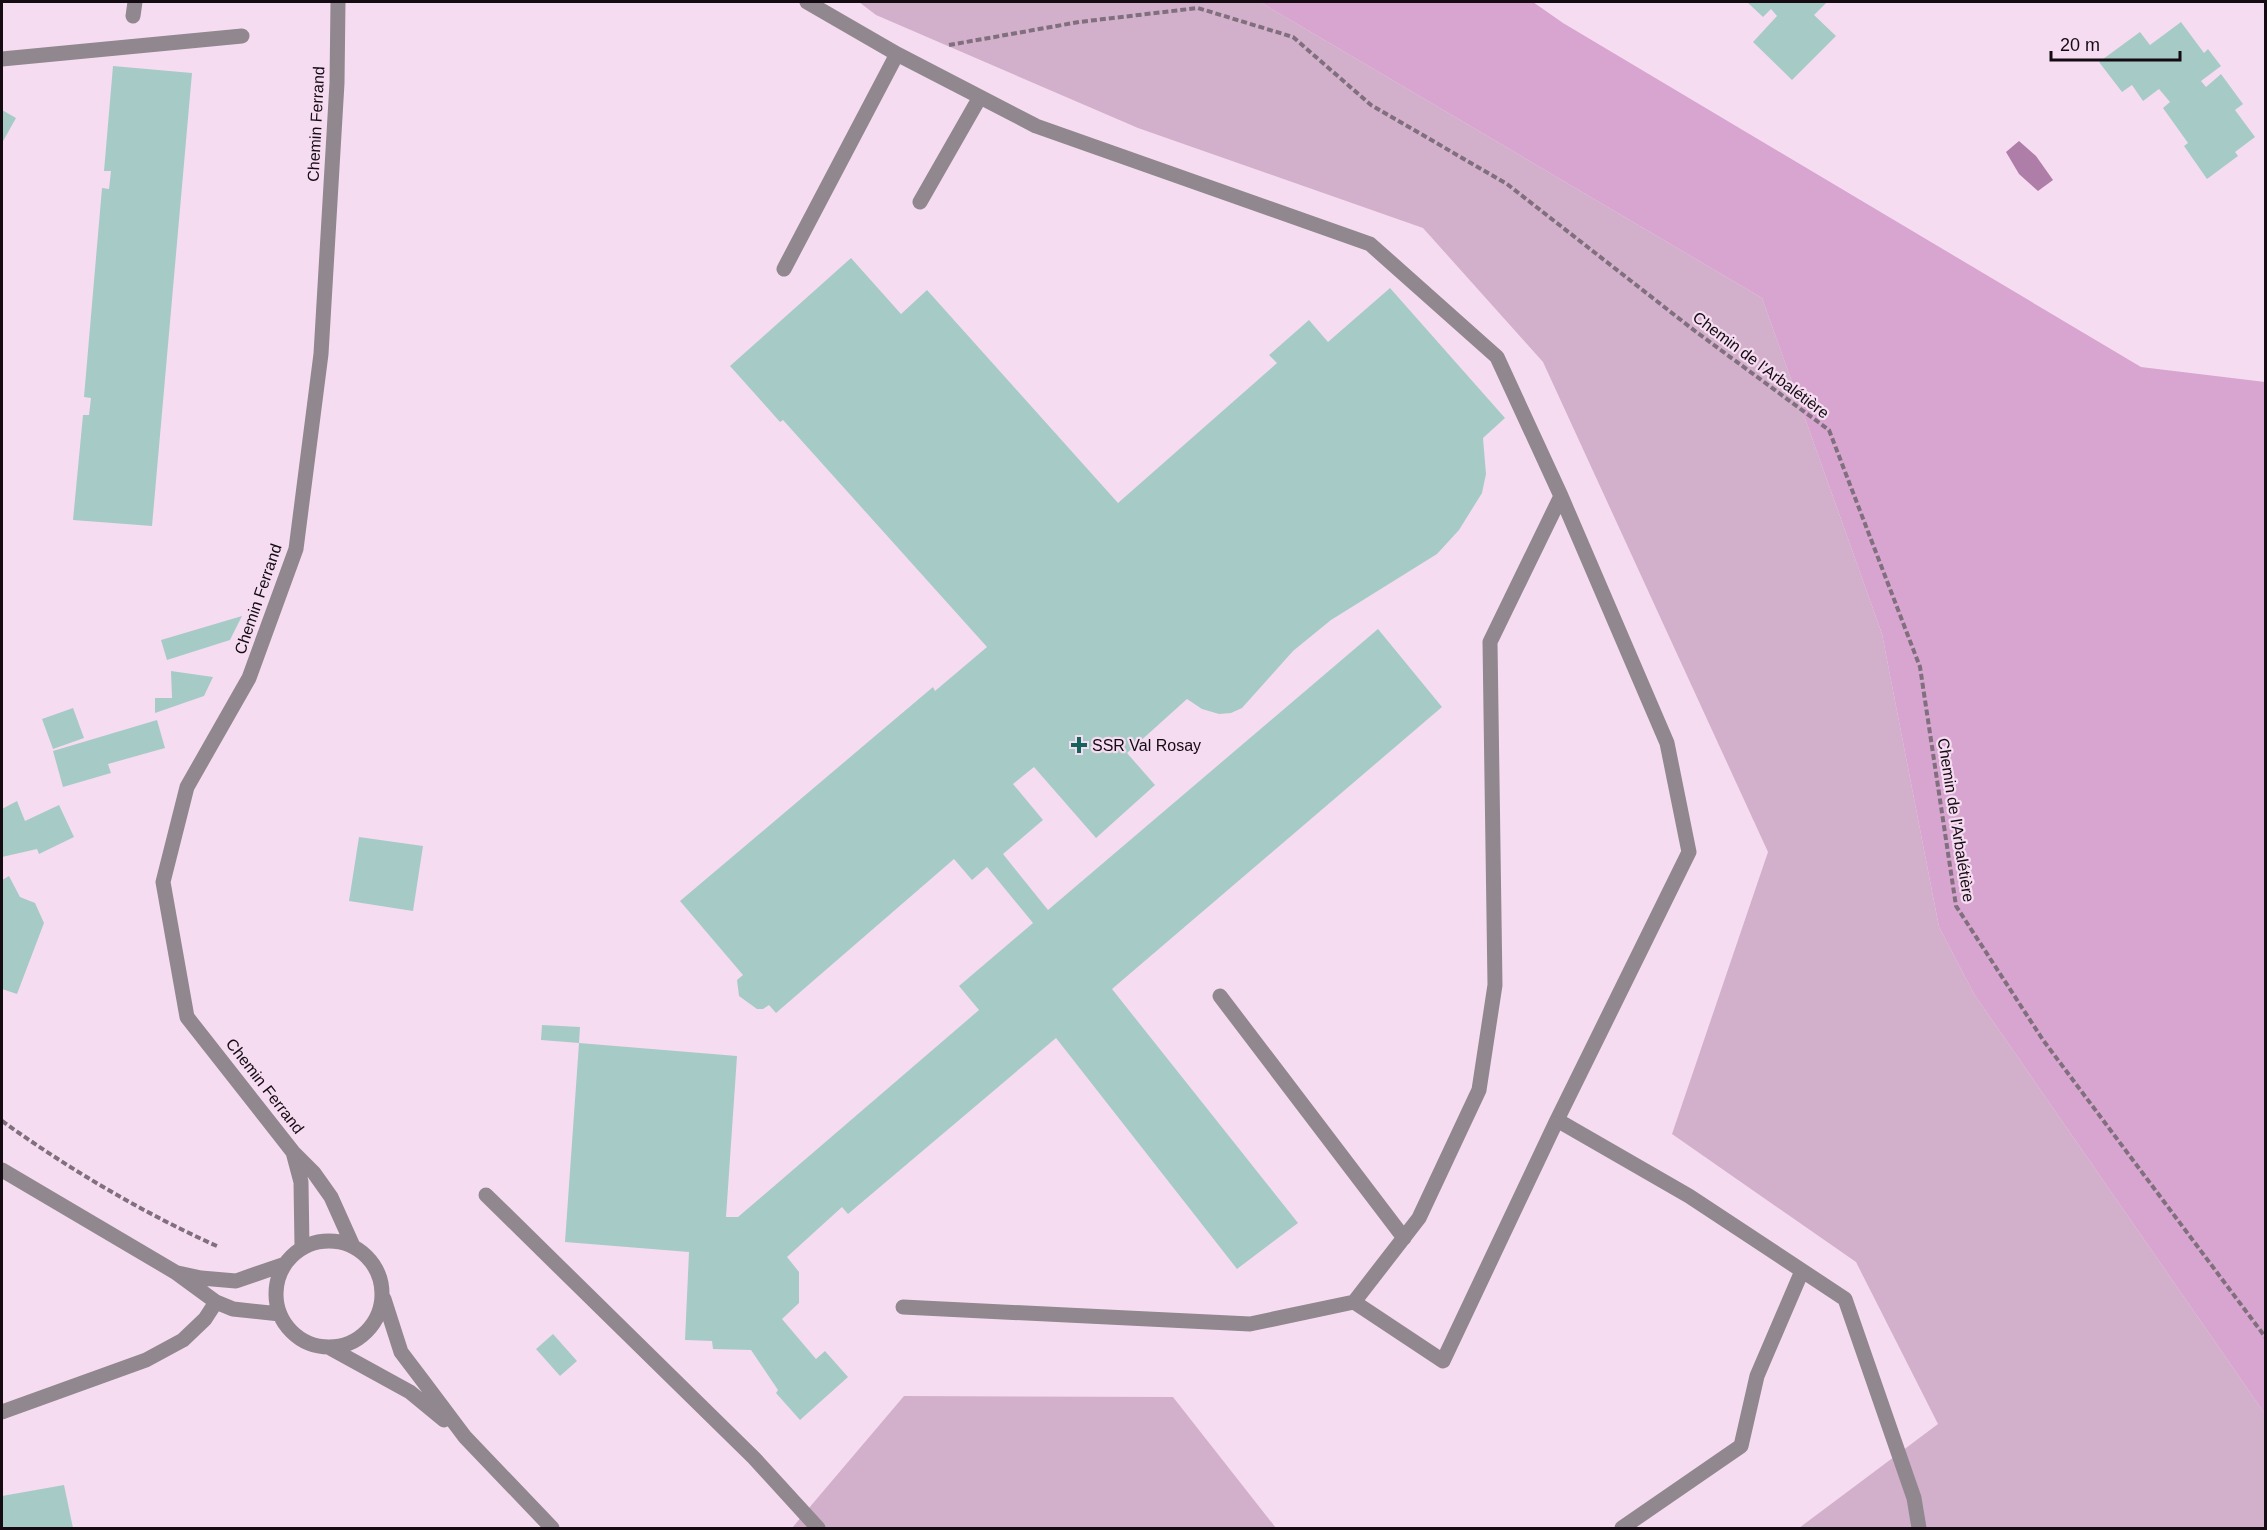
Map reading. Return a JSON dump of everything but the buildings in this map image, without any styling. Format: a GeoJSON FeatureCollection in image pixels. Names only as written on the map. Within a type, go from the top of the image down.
{"type":"FeatureCollection","features":[{"type":"Feature","properties":{"kind":"street","name":"Chemin Ferrand"},"geometry":{"type":"LineString","coordinates":[[338,2],[337,83],[321,354],[296,549],[249,678],[187,787],[163,882],[187,1017],[293,1152],[315,1173],[331,1197],[353,1246]]}},
{"type":"Feature","properties":{"kind":"street"},"geometry":{"type":"LineString","coordinates":[[807,2],[897,54],[1036,126],[1370,244],[1497,357],[1561,496],[1667,743],[1689,852],[1557,1120],[1443,1360],[1354,1302]]}},
{"type":"Feature","properties":{"kind":"street"},"geometry":{"type":"LineString","coordinates":[[2,59],[242,36]]}},
{"type":"Feature","properties":{"kind":"street"},"geometry":{"type":"LineString","coordinates":[[783,269],[897,54]]}},
{"type":"Feature","properties":{"kind":"street"},"geometry":{"type":"LineString","coordinates":[[920,202],[980,97]]}},
{"type":"Feature","properties":{"kind":"street"},"geometry":{"type":"LineString","coordinates":[[903,1307],[1250,1324],[1354,1302],[1419,1218],[1479,1090],[1495,985],[1490,642],[1561,496]]}},
{"type":"Feature","properties":{"kind":"street"},"geometry":{"type":"LineString","coordinates":[[1220,996],[1404,1238]]}},
{"type":"Feature","properties":{"kind":"street"},"geometry":{"type":"LineString","coordinates":[[1557,1120],[1689,1196],[1845,1299],[1914,1498],[1918,1528]]}},
{"type":"Feature","properties":{"kind":"street","name":"Chemin Ferrand"},"geometry":{"type":"LineString","coordinates":[[293,1152],[301,1182],[302,1247]]}},
{"type":"Feature","properties":{"kind":"street"},"geometry":{"type":"LineString","coordinates":[[2,1170],[175,1272],[216,1302],[233,1309],[280,1314]]}},
{"type":"Feature","properties":{"kind":"street"},"geometry":{"type":"LineString","coordinates":[[486,1195],[754,1458],[818,1528]]}},
{"type":"Feature","properties":{"kind":"street"},"geometry":{"type":"LineString","coordinates":[[465,1437],[410,1392],[330,1348],[314,1345],[299,1338],[288,1328],[280,1314],[276,1297],[277,1280],[285,1264],[302,1247],[319,1242],[336,1241],[353,1246],[366,1255],[382,1281],[383,1296],[401,1352],[465,1437],[552,1528]]}},
{"type":"Feature","properties":{"kind":"street"},"geometry":{"type":"LineString","coordinates":[[175,1272],[201,1278],[236,1281],[285,1264]]}},
{"type":"Feature","properties":{"kind":"street"},"geometry":{"type":"LineString","coordinates":[[1622,1528],[1741,1446],[1757,1376],[1802,1271]]}},
{"type":"Feature","properties":{"kind":"street"},"geometry":{"type":"LineString","coordinates":[[330,1348],[346,1345],[360,1338],[372,1327],[380,1312],[383,1296]]}},
{"type":"Feature","properties":{"kind":"street"},"geometry":{"type":"LineString","coordinates":[[2,1412],[146,1360],[183,1340],[205,1319],[216,1302]]}},
{"type":"Feature","properties":{"kind":"path","name":"Chemin de l'Arbalétière"},"geometry":{"type":"LineString","coordinates":[[897,54],[1079,22],[1198,8],[1293,37],[1371,105],[1507,184],[1695,331],[1829,430],[1920,667],[1956,906],[2043,1040],[2265,1338]]}},
{"type":"Feature","properties":{"kind":"path"},"geometry":{"type":"LineString","coordinates":[[2,1121],[110,1190],[194,1236],[230,1252],[236,1281]]}},
{"type":"Feature","properties":{"kind":"shaded area"},"geometry":{"type":"Polygon","coordinates":[[[859,2],[1260,2],[1762,298],[1882,634],[1939,927],[1974,994],[2265,1414],[2265,1528],[1799,1528],[1938,1424],[1856,1262],[1672,1134],[1768,852],[1543,362],[1423,228],[1138,128],[876,15],[859,2]]]}},
{"type":"Feature","properties":{"kind":"shaded area"},"geometry":{"type":"Polygon","coordinates":[[[1260,2],[1533,2],[1563,23],[2141,367],[2265,382],[2265,1414],[1974,994],[1939,927],[1882,634],[1762,298],[1260,2]]]}},
{"type":"Feature","properties":{"kind":"shaded area"},"geometry":{"type":"Polygon","coordinates":[[[2019,141],[2036,156],[2053,180],[2038,191],[2019,174],[2006,152],[2019,141]]]}},
{"type":"Feature","properties":{"kind":"shaded area"},"geometry":{"type":"Polygon","coordinates":[[[904,1396],[1173,1397],[1276,1528],[792,1528],[904,1396]]]}},
{"type":"Feature","properties":{"kind":"place","name":"SSR Val Rosay"},"geometry":{"type":"Point","coordinates":[1079,745]}}]}
